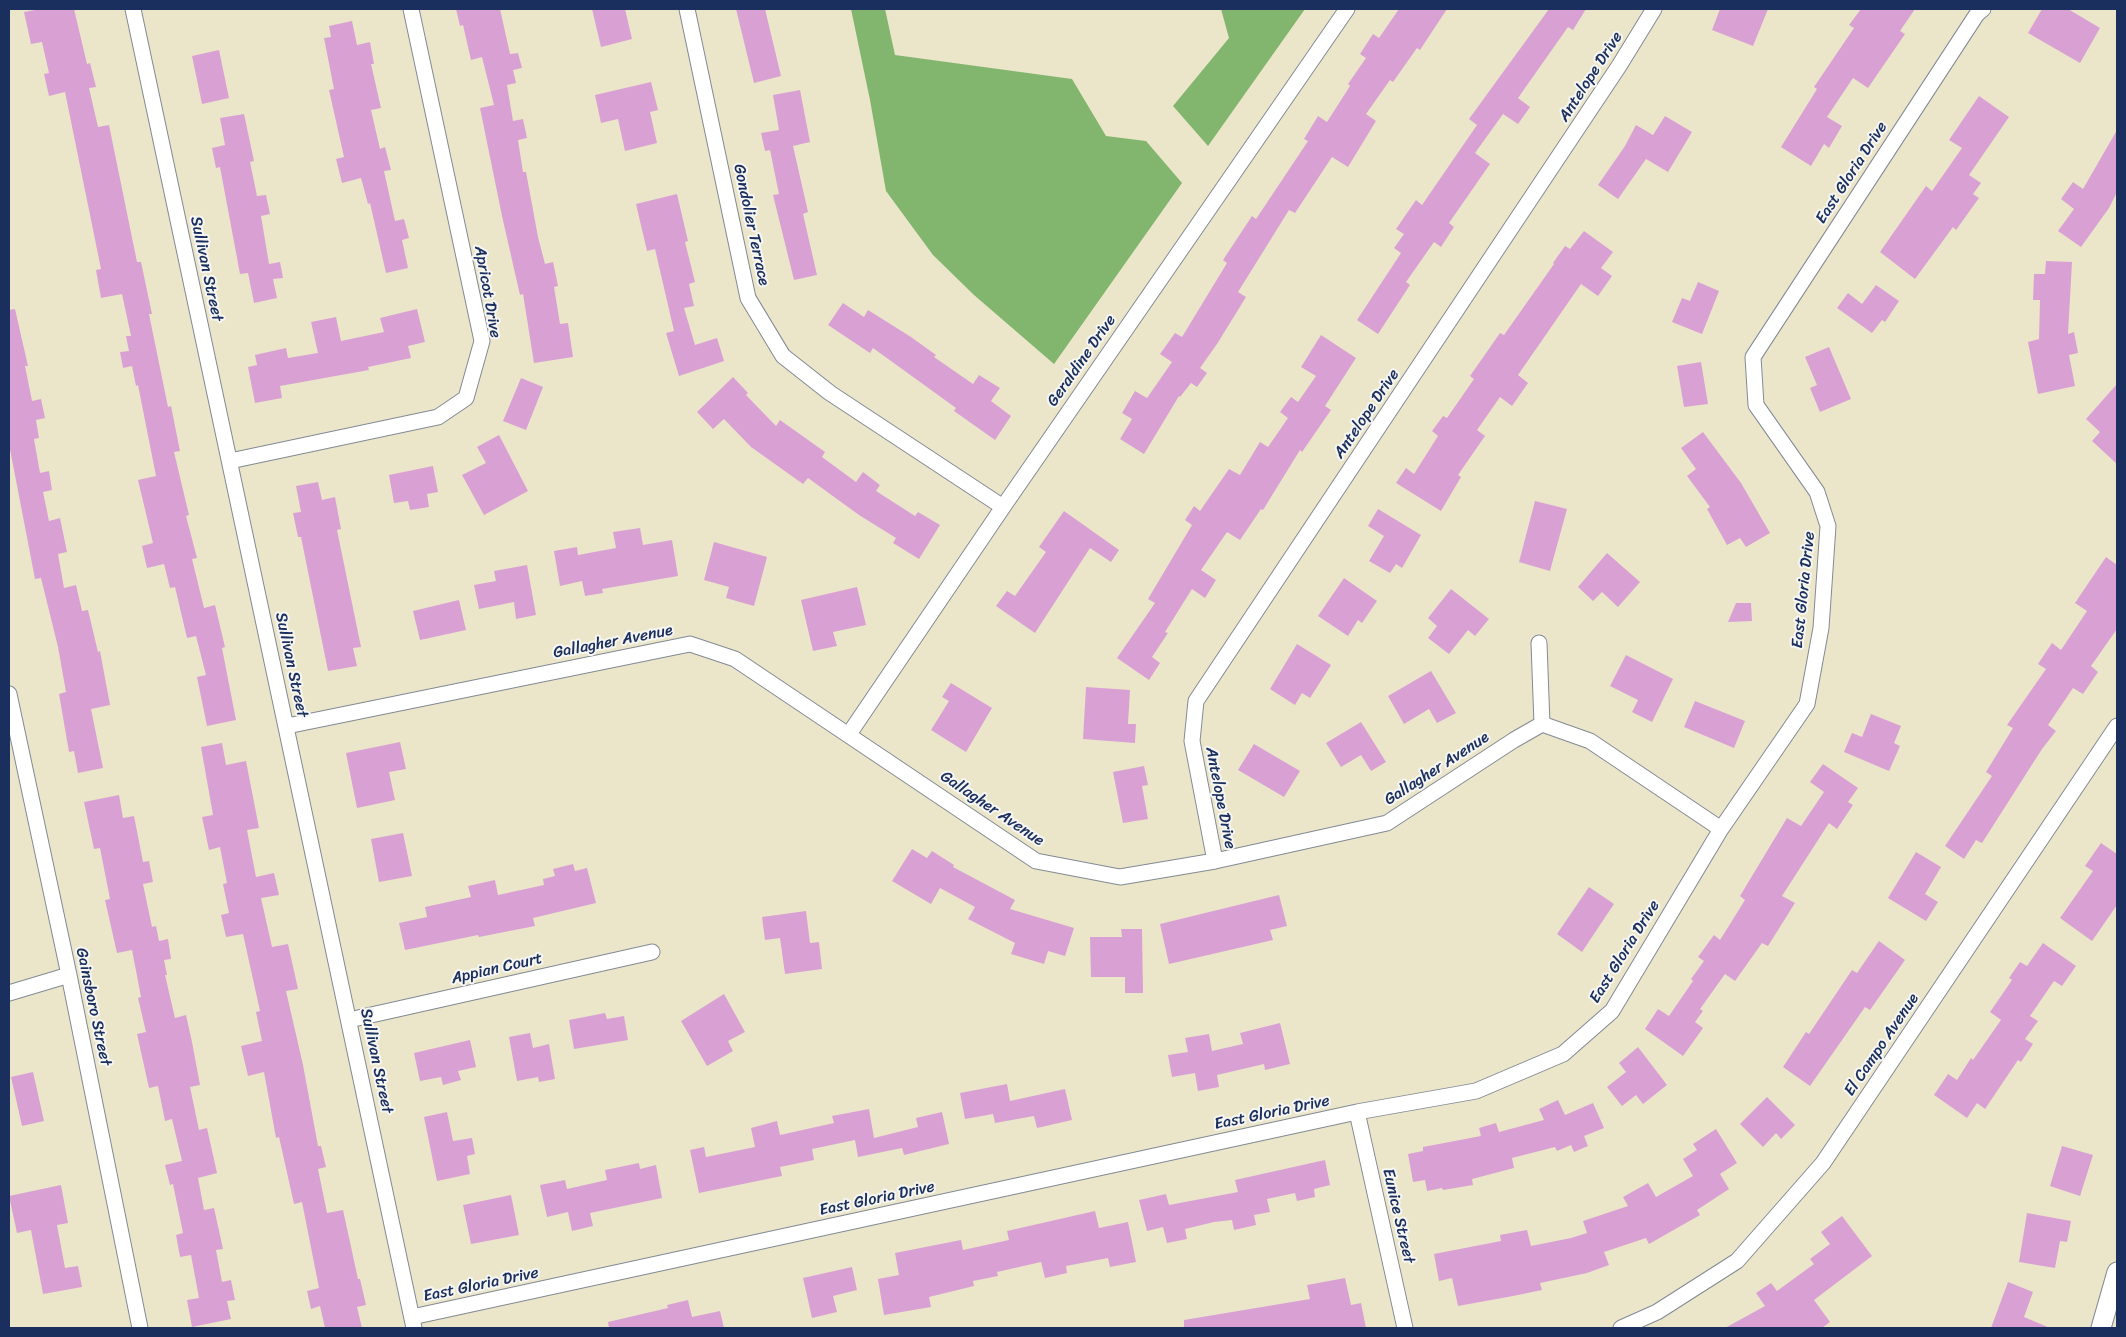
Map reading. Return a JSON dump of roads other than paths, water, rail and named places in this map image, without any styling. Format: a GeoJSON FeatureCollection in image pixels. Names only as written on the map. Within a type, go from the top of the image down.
{"type":"FeatureCollection","features":[{"type":"Feature","properties":{"kind":"street","name":"Sullivan Street"},"geometry":{"type":"LineString","coordinates":[[133,9],[413,1323]]}},
{"type":"Feature","properties":{"kind":"street","name":"Apricot Drive"},"geometry":{"type":"LineString","coordinates":[[230,462],[438,417],[466,398],[482,341],[411,9]]}},
{"type":"Feature","properties":{"kind":"street","name":"Gondolier Terrace"},"geometry":{"type":"LineString","coordinates":[[687,9],[748,298],[783,356],[830,393],[1002,507]]}},
{"type":"Feature","properties":{"kind":"street","name":"Geraldine Drive"},"geometry":{"type":"LineString","coordinates":[[849,734],[1002,507],[1347,9]]}},
{"type":"Feature","properties":{"kind":"street","name":"Antelope Drive"},"geometry":{"type":"LineString","coordinates":[[1215,862],[1192,741],[1196,701],[1619,66],[1654,9]]}},
{"type":"Feature","properties":{"kind":"street","name":"East Gloria Drive"},"geometry":{"type":"LineString","coordinates":[[413,1323],[1357,1112],[1476,1091],[1563,1054],[1612,1011],[1721,829],[1807,704],[1821,628],[1828,526],[1817,492],[1756,405],[1753,357],[1977,14],[1983,9]]}},
{"type":"Feature","properties":{"kind":"street"},"geometry":{"type":"LineString","coordinates":[[1539,643],[1542,724],[1590,741],[1721,829]]}},
{"type":"Feature","properties":{"kind":"street","name":"Gallagher Avenue"},"geometry":{"type":"LineString","coordinates":[[287,726],[690,644],[735,659],[1036,861],[1120,877],[1215,862],[1388,823],[1514,740],[1542,724]]}},
{"type":"Feature","properties":{"kind":"street","name":"Gainsboro Street"},"geometry":{"type":"LineString","coordinates":[[9,694],[69,975],[140,1328]]}},
{"type":"Feature","properties":{"kind":"street","name":"El Campo Avenue"},"geometry":{"type":"LineString","coordinates":[[1621,1328],[1657,1312],[1737,1261],[1823,1163],[2117,726]]}},
{"type":"Feature","properties":{"kind":"street","name":"Appian Court"},"geometry":{"type":"LineString","coordinates":[[349,1020],[652,952]]}},
{"type":"Feature","properties":{"kind":"street"},"geometry":{"type":"LineString","coordinates":[[9,993],[69,975]]}},
{"type":"Feature","properties":{"kind":"street","name":"Eunice Street"},"geometry":{"type":"LineString","coordinates":[[1357,1112],[1405,1328]]}},
{"type":"Feature","properties":{"kind":"street"},"geometry":{"type":"LineString","coordinates":[[2100,1328],[2117,1272]]}}]}
